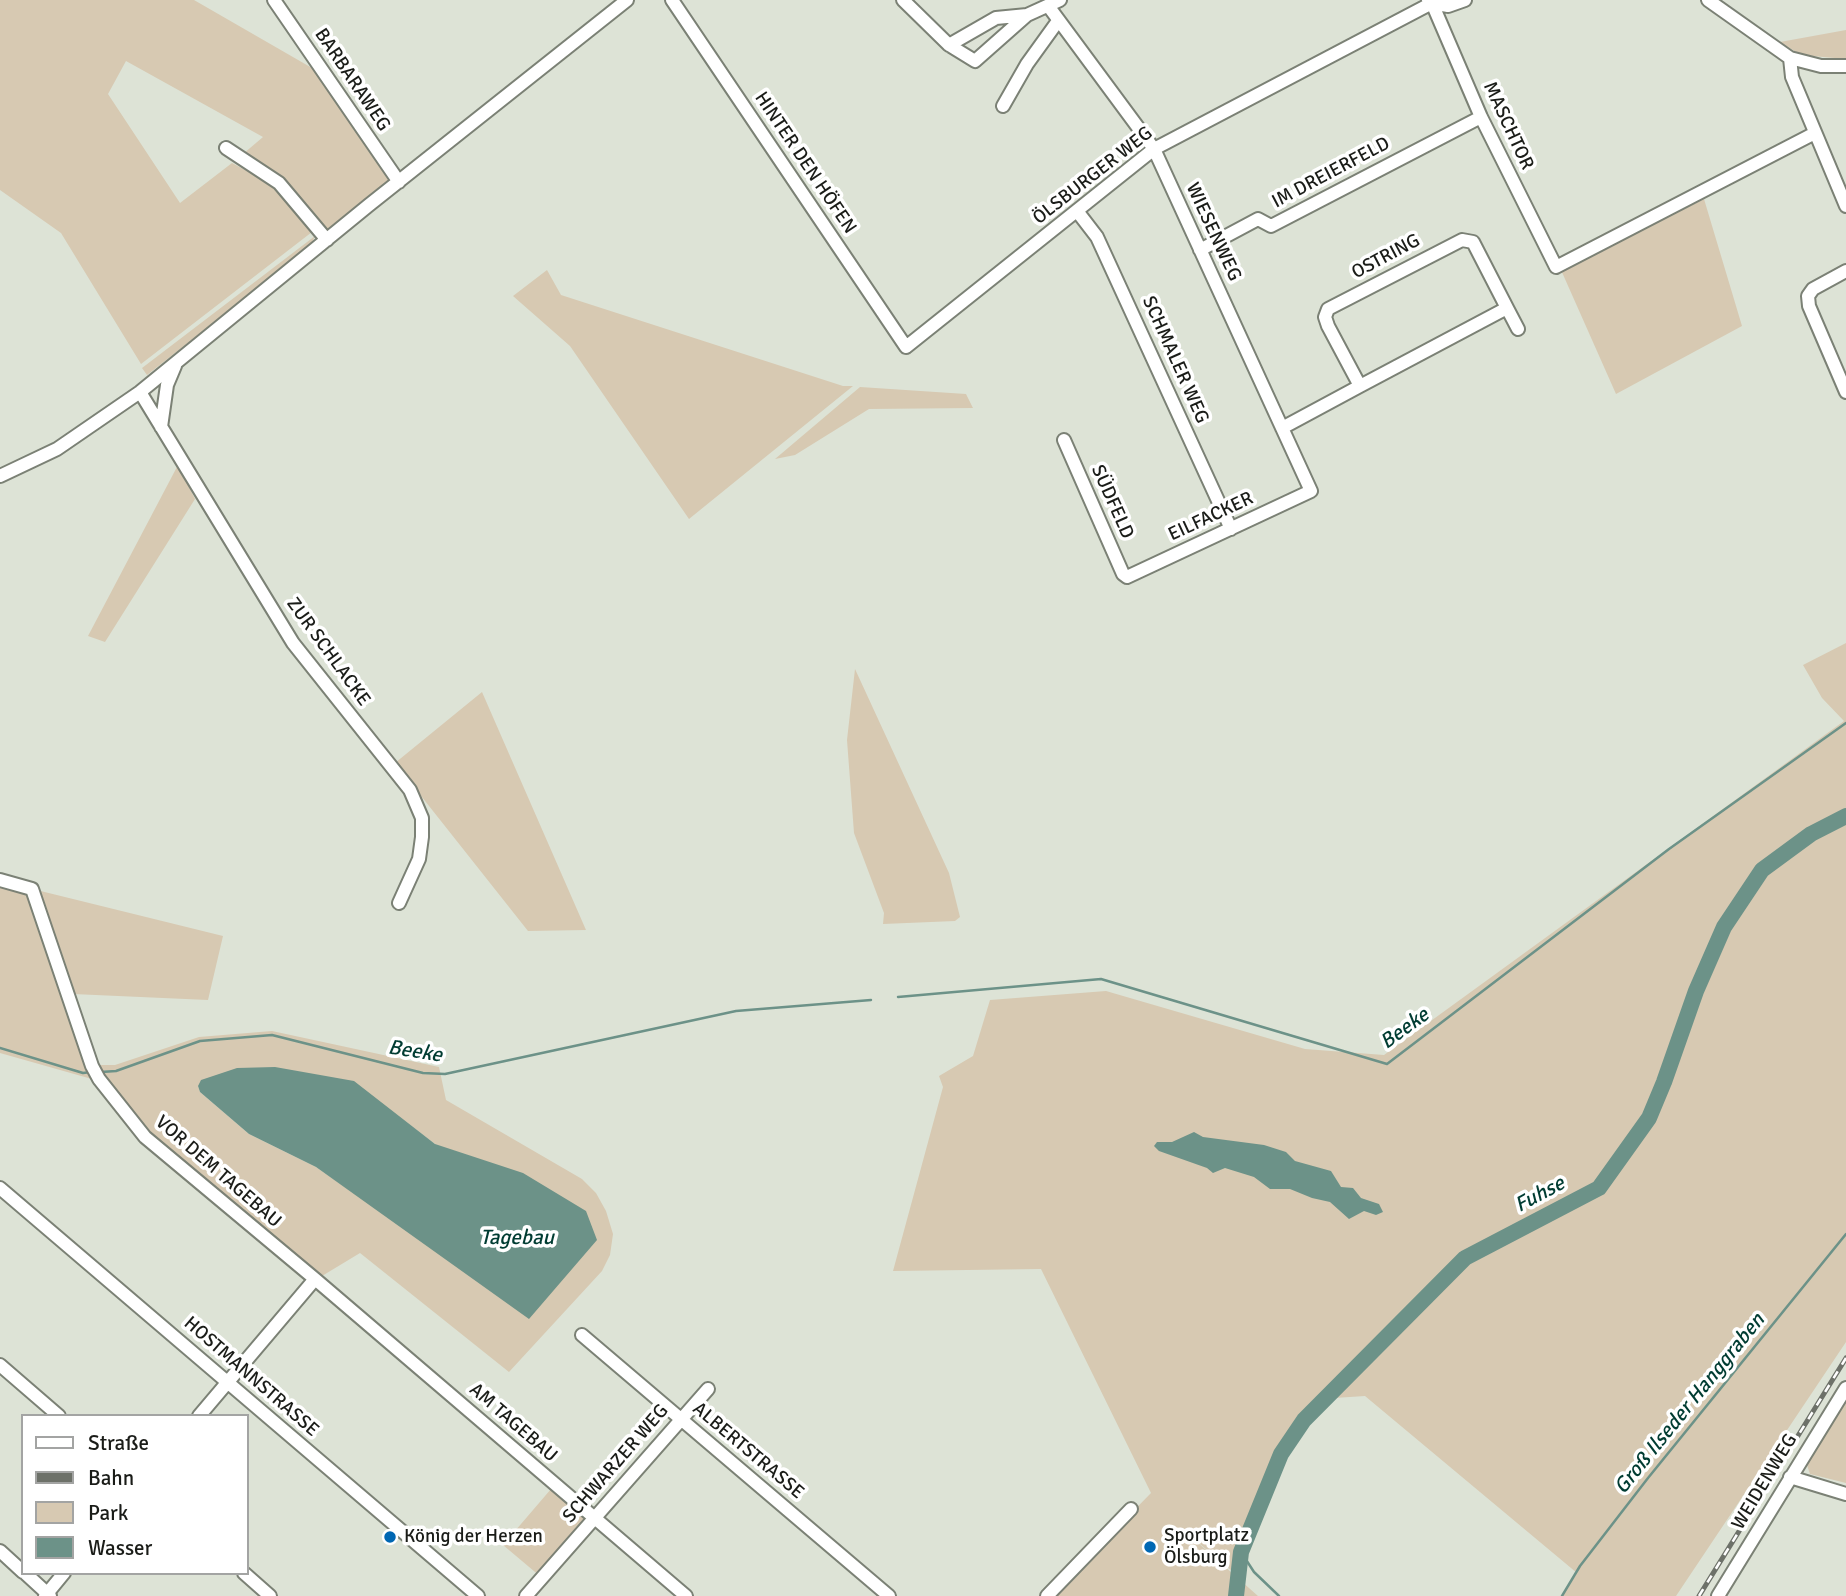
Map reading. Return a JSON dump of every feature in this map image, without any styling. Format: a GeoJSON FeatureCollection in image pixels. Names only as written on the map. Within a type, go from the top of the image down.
{"type":"FeatureCollection","features":[{"type":"Feature","properties":{"kind":"street","name":"BARBARAWEG"},"geometry":{"type":"LineString","coordinates":[[274,0],[399,182]]}},
{"type":"Feature","properties":{"kind":"street"},"geometry":{"type":"LineString","coordinates":[[0,476],[66,443],[140,392],[627,0]]}},
{"type":"Feature","properties":{"kind":"street","name":"HINTER DEN HÖFEN"},"geometry":{"type":"LineString","coordinates":[[672,0],[906,347]]}},
{"type":"Feature","properties":{"kind":"street"},"geometry":{"type":"LineString","coordinates":[[903,0],[949,45],[975,61],[1027,15]]}},
{"type":"Feature","properties":{"kind":"street"},"geometry":{"type":"LineString","coordinates":[[1430,2],[1448,6],[1465,0]]}},
{"type":"Feature","properties":{"kind":"street"},"geometry":{"type":"LineString","coordinates":[[1709,0],[1790,58],[1821,66],[1844,66]]}},
{"type":"Feature","properties":{"kind":"street","name":"ÖLSBURGER WEG"},"geometry":{"type":"LineString","coordinates":[[906,347],[1154,149],[1430,2]]}},
{"type":"Feature","properties":{"kind":"street","name":"MASCHTOR"},"geometry":{"type":"LineString","coordinates":[[1430,2],[1481,117],[1556,267],[1815,133]]}},
{"type":"Feature","properties":{"kind":"street"},"geometry":{"type":"LineString","coordinates":[[949,45],[996,18],[1027,15],[1054,4]]}},
{"type":"Feature","properties":{"kind":"street","name":"WIESENWEG"},"geometry":{"type":"LineString","coordinates":[[1054,4],[1058,21],[1154,149],[1311,491]]}},
{"type":"Feature","properties":{"kind":"street"},"geometry":{"type":"LineString","coordinates":[[1003,106],[1027,64],[1058,21]]}},
{"type":"Feature","properties":{"kind":"street"},"geometry":{"type":"LineString","coordinates":[[1790,58],[1792,77],[1846,206]]}},
{"type":"Feature","properties":{"kind":"street","name":"IM DREIERFELD"},"geometry":{"type":"LineString","coordinates":[[1200,250],[1258,219],[1271,226],[1481,117]]}},
{"type":"Feature","properties":{"kind":"street"},"geometry":{"type":"LineString","coordinates":[[226,148],[279,183],[327,240]]}},
{"type":"Feature","properties":{"kind":"street","name":"SCHMALER WEG"},"geometry":{"type":"LineString","coordinates":[[1077,211],[1097,237],[1231,529]]}},
{"type":"Feature","properties":{"kind":"street","name":"OSTRING"},"geometry":{"type":"LineString","coordinates":[[1360,386],[1328,326],[1325,317],[1328,309],[1462,240],[1473,242],[1518,329]]}},
{"type":"Feature","properties":{"kind":"street"},"geometry":{"type":"LineString","coordinates":[[1846,271],[1813,289],[1808,296],[1809,306],[1846,392]]}},
{"type":"Feature","properties":{"kind":"street"},"geometry":{"type":"LineString","coordinates":[[1282,428],[1507,308]]}},
{"type":"Feature","properties":{"kind":"street"},"geometry":{"type":"LineString","coordinates":[[161,426],[167,386],[176,364]]}},
{"type":"Feature","properties":{"kind":"street","name":"ZUR SCHLACKE"},"geometry":{"type":"LineString","coordinates":[[140,392],[293,643],[410,790],[422,818],[422,837],[419,859],[399,903]]}},
{"type":"Feature","properties":{"kind":"street","name":"SÜDFELD"},"geometry":{"type":"LineString","coordinates":[[1064,440],[1123,574],[1127,577]]}},
{"type":"Feature","properties":{"kind":"street","name":"EILFACKER"},"geometry":{"type":"LineString","coordinates":[[1127,577],[1311,491]]}},
{"type":"Feature","properties":{"kind":"street","name":"VOR DEM TAGEBAU"},"geometry":{"type":"LineString","coordinates":[[0,880],[32,888],[92,1066],[145,1138],[315,1279]]}},
{"type":"Feature","properties":{"kind":"street","name":"HOSTMANNSTRASSE"},"geometry":{"type":"LineString","coordinates":[[0,1188],[478,1596]]}},
{"type":"Feature","properties":{"kind":"street"},"geometry":{"type":"LineString","coordinates":[[200,1414],[315,1279]]}},
{"type":"Feature","properties":{"kind":"street","name":"AM TAGEBAU"},"geometry":{"type":"LineString","coordinates":[[315,1279],[685,1596]]}},
{"type":"Feature","properties":{"kind":"street","name":"ALBERTSTRASSE"},"geometry":{"type":"LineString","coordinates":[[582,1335],[888,1596]]}},
{"type":"Feature","properties":{"kind":"street"},"geometry":{"type":"LineString","coordinates":[[0,1365],[57,1414]]}},
{"type":"Feature","properties":{"kind":"street","name":"WEIDENWEG"},"geometry":{"type":"LineString","coordinates":[[1718,1596],[1846,1388]]}},
{"type":"Feature","properties":{"kind":"street","name":"SCHWARZER WEG"},"geometry":{"type":"LineString","coordinates":[[526,1596],[708,1389]]}},
{"type":"Feature","properties":{"kind":"street"},"geometry":{"type":"LineString","coordinates":[[1790,1477],[1846,1493]]}},
{"type":"Feature","properties":{"kind":"street"},"geometry":{"type":"LineString","coordinates":[[1047,1596],[1131,1509]]}},
{"type":"Feature","properties":{"kind":"street"},"geometry":{"type":"LineString","coordinates":[[0,1551],[21,1569]]}},
{"type":"Feature","properties":{"kind":"street"},"geometry":{"type":"LineString","coordinates":[[27,1575],[47,1595],[62,1575]]}},
{"type":"Feature","properties":{"kind":"street"},"geometry":{"type":"LineString","coordinates":[[246,1575],[270,1596]]}},
{"type":"Feature","properties":{"kind":"green space"},"geometry":{"type":"Polygon","coordinates":[[[0,0],[194,0],[312,68],[390,182],[325,233],[243,154],[263,137],[126,61],[108,94],[180,203],[232,163],[275,186],[312,232],[141,364],[61,233],[0,190],[0,0]]]}},
{"type":"Feature","properties":{"kind":"green space"},"geometry":{"type":"Polygon","coordinates":[[[1846,30],[1846,59],[1801,55],[1780,42],[1846,30]]]}},
{"type":"Feature","properties":{"kind":"green space"},"geometry":{"type":"Polygon","coordinates":[[[1704,199],[1742,326],[1616,394],[1561,270],[1704,199]]]}},
{"type":"Feature","properties":{"kind":"green space"},"geometry":{"type":"Polygon","coordinates":[[[315,236],[310,247],[147,375],[142,368],[315,236]]]}},
{"type":"Feature","properties":{"kind":"green space"},"geometry":{"type":"Polygon","coordinates":[[[547,270],[561,295],[843,386],[853,386],[689,519],[570,346],[513,296],[547,270]]]}},
{"type":"Feature","properties":{"kind":"green space"},"geometry":{"type":"Polygon","coordinates":[[[860,387],[966,394],[973,408],[869,409],[795,455],[775,459],[860,387]]]}},
{"type":"Feature","properties":{"kind":"green space"},"geometry":{"type":"Polygon","coordinates":[[[178,465],[195,499],[105,642],[88,636],[178,465]]]}},
{"type":"Feature","properties":{"kind":"green space"},"geometry":{"type":"Polygon","coordinates":[[[1846,643],[1846,1342],[1676,1596],[1562,1596],[1577,1573],[1365,1396],[1319,1399],[1300,1417],[1277,1451],[1256,1498],[1237,1549],[1233,1572],[1180,1527],[1258,1596],[1050,1596],[1151,1493],[1041,1269],[893,1271],[943,1087],[939,1076],[973,1056],[990,1000],[1106,991],[1305,1049],[1384,1055],[1844,721],[1822,698],[1803,665],[1846,643]]]}},
{"type":"Feature","properties":{"kind":"green space"},"geometry":{"type":"Polygon","coordinates":[[[855,669],[949,873],[960,917],[955,921],[883,924],[884,913],[854,833],[847,740],[855,669]]]}},
{"type":"Feature","properties":{"kind":"green space"},"geometry":{"type":"Polygon","coordinates":[[[482,692],[586,930],[528,931],[395,763],[482,692]]]}},
{"type":"Feature","properties":{"kind":"green space"},"geometry":{"type":"Polygon","coordinates":[[[0,881],[223,936],[208,1000],[73,994],[99,1065],[115,1065],[199,1037],[272,1031],[439,1067],[446,1100],[582,1179],[596,1193],[606,1211],[613,1234],[610,1255],[602,1271],[509,1372],[360,1253],[322,1276],[148,1134],[106,1083],[0,1053],[0,881]],[[198,1086],[200,1092],[249,1134],[316,1167],[370,1204],[435,1144],[395,1114],[198,1086]]]}},
{"type":"Feature","properties":{"kind":"green space"},"geometry":{"type":"Polygon","coordinates":[[[1846,1399],[1846,1483],[1810,1474],[1806,1462],[1846,1399]]]}},
{"type":"Feature","properties":{"kind":"green space"},"geometry":{"type":"Polygon","coordinates":[[[551,1489],[589,1522],[541,1577],[503,1545],[551,1489]]]}},
{"type":"Feature","properties":{"kind":"water","name":"Tagebau"},"geometry":{"type":"Polygon","coordinates":[[[275,1067],[354,1081],[435,1144],[523,1173],[586,1211],[597,1240],[529,1319],[316,1167],[249,1134],[200,1092],[198,1086],[201,1080],[237,1068],[275,1067]]]}},
{"type":"Feature","properties":{"kind":"water"},"geometry":{"type":"Polygon","coordinates":[[[1194,1132],[1203,1137],[1264,1145],[1286,1152],[1295,1161],[1331,1171],[1341,1187],[1353,1188],[1361,1198],[1379,1204],[1383,1212],[1376,1215],[1364,1211],[1349,1219],[1330,1202],[1290,1189],[1270,1189],[1254,1177],[1225,1168],[1213,1173],[1207,1168],[1159,1151],[1154,1146],[1157,1142],[1172,1142],[1194,1132]]]}},
{"type":"Feature","properties":{"kind":"waterway","name":"Beeke"},"geometry":{"type":"LineString","coordinates":[[898,997],[1101,979],[1387,1064],[1669,849],[1846,723]]}},
{"type":"Feature","properties":{"kind":"waterway","name":"Fuhse"},"geometry":{"type":"LineString","coordinates":[[1236,1596],[1241,1552],[1281,1454],[1304,1420],[1465,1258],[1599,1188],[1649,1118],[1696,991],[1724,927],[1762,870],[1811,834],[1846,816]]}},
{"type":"Feature","properties":{"kind":"waterway","name":"Beeke"},"geometry":{"type":"LineString","coordinates":[[101,1072],[116,1071],[200,1041],[272,1035],[423,1073],[445,1074],[736,1011],[871,1000]]}},
{"type":"Feature","properties":{"kind":"waterway","name":"Beeke"},"geometry":{"type":"LineString","coordinates":[[0,1048],[83,1073],[91,1072]]}},
{"type":"Feature","properties":{"kind":"waterway","name":"Groß Ilseder Hanggraben"},"geometry":{"type":"LineString","coordinates":[[1562,1596],[1580,1566],[1648,1478],[1846,1234]]}},
{"type":"Feature","properties":{"kind":"waterway"},"geometry":{"type":"LineString","coordinates":[[1241,1552],[1254,1572],[1279,1596]]}},
{"type":"Feature","properties":{"kind":"railway"},"geometry":{"type":"LineString","coordinates":[[1699,1596],[1846,1358]]}},
{"type":"Feature","properties":{"kind":"place","name":"König der Herzen"},"geometry":{"type":"Point","coordinates":[390,1537]}},
{"type":"Feature","properties":{"kind":"place","name":"Sportplatz Ölsburg"},"geometry":{"type":"Point","coordinates":[1150,1547]}}]}
